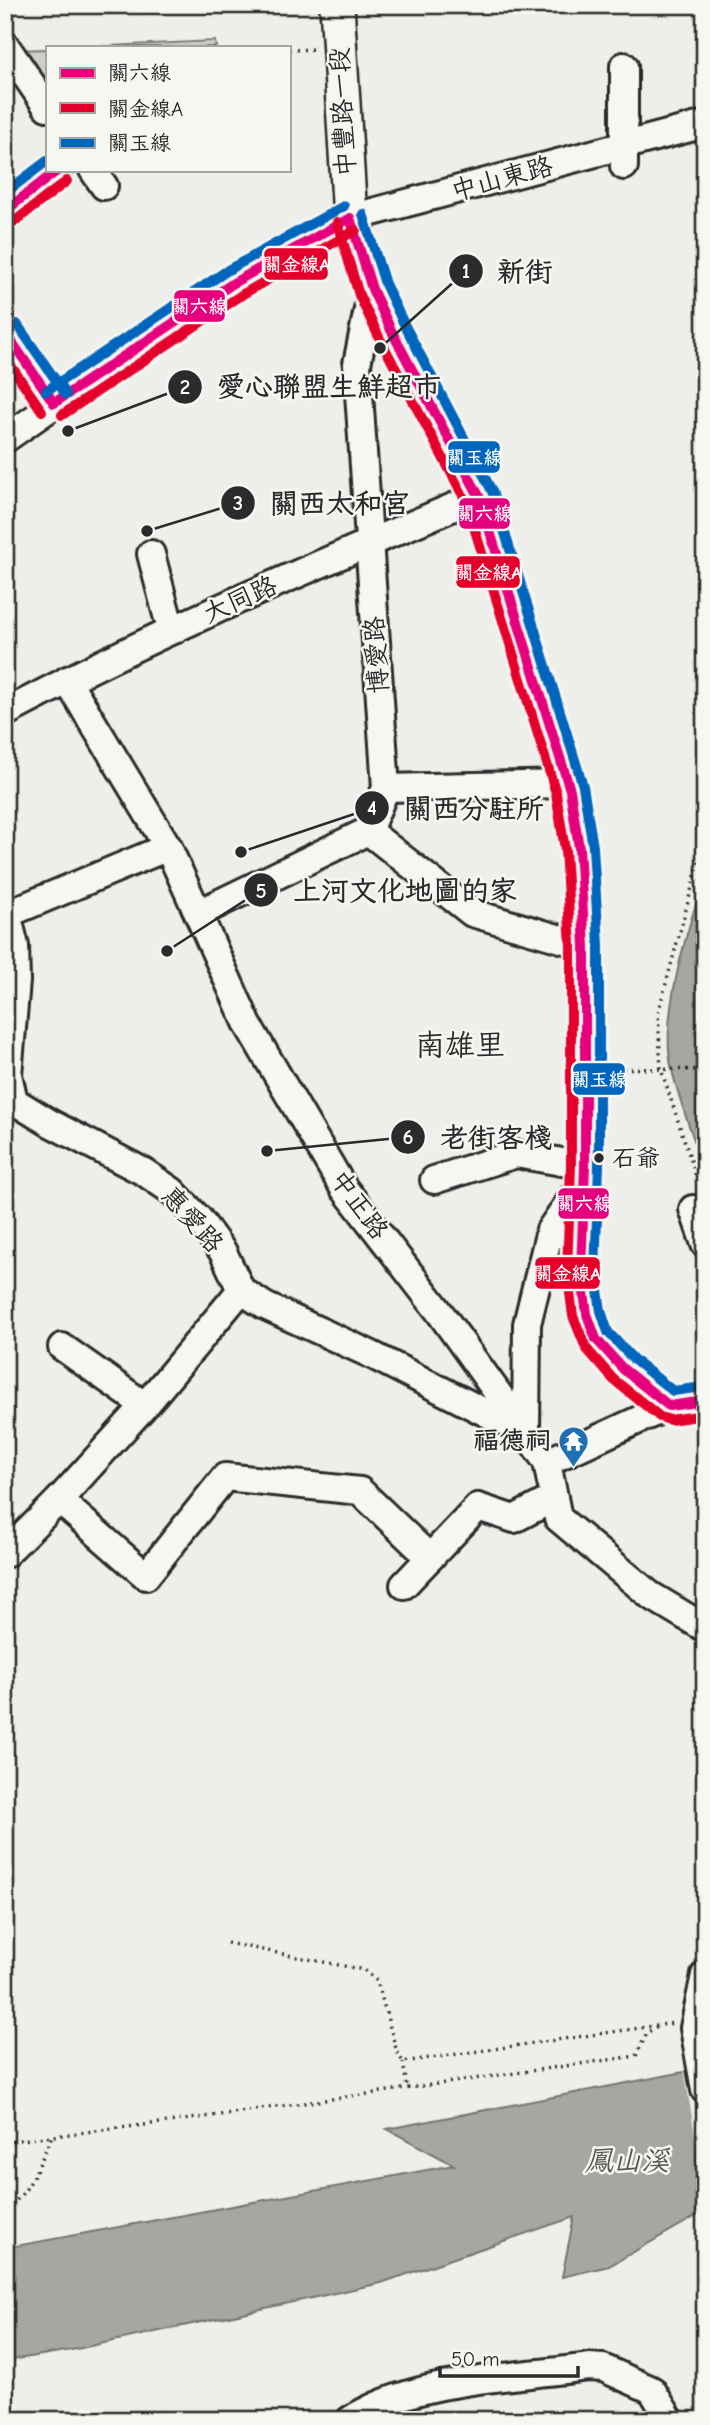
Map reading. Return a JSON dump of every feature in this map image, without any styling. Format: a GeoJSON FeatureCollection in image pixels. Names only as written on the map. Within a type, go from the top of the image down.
{"type":"FeatureCollection","features":[{"type":"Feature","properties":{"kind":"main road","name":"中豐路一段"},"geometry":{"type":"LineString","coordinates":[[337,5],[350,218],[372,289],[391,330],[479,496],[568,784],[579,848],[585,946],[581,1271],[587,1314],[597,1339],[623,1369],[669,1406]]}},
{"type":"Feature","properties":{"kind":"main road"},"geometry":{"type":"LineString","coordinates":[[669,1406],[705,1401]]}},
{"type":"Feature","properties":{"kind":"street"},"geometry":{"type":"LineString","coordinates":[[5,45],[14,78],[46,106]]}},
{"type":"Feature","properties":{"kind":"street"},"geometry":{"type":"LineString","coordinates":[[623,157],[624,66]]}},
{"type":"Feature","properties":{"kind":"street","name":"中山東路"},"geometry":{"type":"LineString","coordinates":[[5,439],[179,318],[307,239],[350,218],[623,157],[654,139],[705,124]]}},
{"type":"Feature","properties":{"kind":"street","name":"中山東路"},"geometry":{"type":"LineString","coordinates":[[654,139],[705,136]]}},
{"type":"Feature","properties":{"kind":"street"},"geometry":{"type":"LineString","coordinates":[[5,211],[55,172]]}},
{"type":"Feature","properties":{"kind":"street","name":"博愛路"},"geometry":{"type":"LineString","coordinates":[[369,831],[386,788],[356,364],[372,289]]}},
{"type":"Feature","properties":{"kind":"street"},"geometry":{"type":"LineString","coordinates":[[5,332],[54,403]]}},
{"type":"Feature","properties":{"kind":"street","name":"大同路"},"geometry":{"type":"LineString","coordinates":[[5,713],[67,680],[174,630],[479,496]]}},
{"type":"Feature","properties":{"kind":"street"},"geometry":{"type":"LineString","coordinates":[[152,554],[167,615],[174,630]]}},
{"type":"Feature","properties":{"kind":"street","name":"中正路"},"geometry":{"type":"LineString","coordinates":[[67,680],[168,847],[200,913],[248,1025],[343,1187],[438,1310],[547,1462],[558,1518],[650,1595],[705,1628]]}},
{"type":"Feature","properties":{"kind":"street"},"geometry":{"type":"LineString","coordinates":[[386,788],[568,784]]}},
{"type":"Feature","properties":{"kind":"street"},"geometry":{"type":"LineString","coordinates":[[200,913],[369,831],[472,913],[585,946]]}},
{"type":"Feature","properties":{"kind":"street","name":"惠愛路"},"geometry":{"type":"LineString","coordinates":[[168,847],[6,913],[15,946],[16,981],[8,1075],[14,1101],[144,1172],[172,1191],[198,1218],[223,1252],[240,1290]]}},
{"type":"Feature","properties":{"kind":"street"},"geometry":{"type":"LineString","coordinates":[[5,1554],[59,1500],[144,1405],[240,1290],[265,1306],[370,1354],[526,1433],[527,1324],[550,1230],[584,1174],[516,1154],[435,1180]]}},
{"type":"Feature","properties":{"kind":"street"},"geometry":{"type":"LineString","coordinates":[[697,1200],[705,1244]]}},
{"type":"Feature","properties":{"kind":"street"},"geometry":{"type":"LineString","coordinates":[[62,1347],[144,1405]]}},
{"type":"Feature","properties":{"kind":"street"},"geometry":{"type":"LineString","coordinates":[[547,1462],[669,1406]]}},
{"type":"Feature","properties":{"kind":"street"},"geometry":{"type":"LineString","coordinates":[[59,1500],[146,1576],[225,1477],[360,1492],[430,1558]]}},
{"type":"Feature","properties":{"kind":"street"},"geometry":{"type":"LineString","coordinates":[[404,1585],[478,1507],[514,1519],[554,1497]]}},
{"type":"Feature","properties":{"kind":"street"},"geometry":{"type":"LineString","coordinates":[[705,1975],[694,2028],[705,2090]]}},
{"type":"Feature","properties":{"kind":"street"},"geometry":{"type":"LineString","coordinates":[[350,2420],[365,2410],[387,2411],[439,2385],[590,2367],[603,2368],[652,2390],[670,2420]]}},
{"type":"Feature","properties":{"kind":"path"},"geometry":{"type":"LineString","coordinates":[[697,1200],[661,1069],[659,1013],[705,839]]}},
{"type":"Feature","properties":{"kind":"path"},"geometry":{"type":"LineString","coordinates":[[585,1068],[705,1070]]}},
{"type":"Feature","properties":{"kind":"path"},"geometry":{"type":"LineString","coordinates":[[227,1943],[365,1970],[377,1981],[402,2062],[407,2088]]}},
{"type":"Feature","properties":{"kind":"path"},"geometry":{"type":"LineString","coordinates":[[5,2142],[636,2056],[647,2033],[661,2024],[402,2062]]}},
{"type":"Feature","properties":{"kind":"path"},"geometry":{"type":"LineString","coordinates":[[5,2208],[16,2203],[27,2188],[52,2136]]}},
{"type":"Feature","properties":{"kind":"shaded area"},"geometry":{"type":"Polygon","coordinates":[[[215,41],[216,46],[107,46],[215,41]]]}},
{"type":"Feature","properties":{"kind":"shaded area"},"geometry":{"type":"Polygon","coordinates":[[[46,49],[46,92],[16,50],[46,49]]]}},
{"type":"Feature","properties":{"kind":"water"},"geometry":{"type":"Polygon","coordinates":[[[705,877],[705,1172],[672,1070],[669,1025],[677,973],[705,877]]]}},
{"type":"Feature","properties":{"kind":"water","name":"鳳山溪"},"geometry":{"type":"Polygon","coordinates":[[[705,2068],[705,2211],[609,2266],[562,2277],[574,2217],[381,2283],[72,2350],[5,2361],[5,2248],[454,2165],[387,2129],[705,2068]]]}},
{"type":"Feature","properties":{"kind":"pier"},"geometry":{"type":"Polygon","coordinates":[[[705,2065],[705,2196],[684,2069],[705,2065]]]}},
{"type":"Feature","properties":{"kind":"transit line","name":"關玉線"},"geometry":{"type":"LineString","coordinates":[[5,193],[46,162]]}},
{"type":"Feature","properties":{"kind":"transit line","name":"關六線"},"geometry":{"type":"LineString","coordinates":[[5,211],[55,172]]}},
{"type":"Feature","properties":{"kind":"transit line","name":"關金線A"},"geometry":{"type":"LineString","coordinates":[[14,222],[67,181]]}},
{"type":"Feature","properties":{"kind":"transit line","name":"關玉線"},"geometry":{"type":"LineString","coordinates":[[46,391],[228,270],[344,206]]}},
{"type":"Feature","properties":{"kind":"transit line","name":"關玉線"},"geometry":{"type":"LineString","coordinates":[[363,214],[385,284],[492,491],[583,786],[593,847],[599,945],[599,1166],[595,1270],[601,1311],[608,1332],[633,1359],[673,1391],[703,1387]]}},
{"type":"Feature","properties":{"kind":"transit line","name":"關六線"},"geometry":{"type":"LineString","coordinates":[[350,218],[372,289],[391,330],[479,496],[570,790],[579,848],[585,946],[585,1166],[581,1271],[587,1314],[596,1339],[623,1369],[669,1406],[705,1401]]}},
{"type":"Feature","properties":{"kind":"transit line","name":"關六線"},"geometry":{"type":"LineString","coordinates":[[54,403],[235,282],[350,218]]}},
{"type":"Feature","properties":{"kind":"transit line","name":"關金線A"},"geometry":{"type":"LineString","coordinates":[[337,222],[359,295],[466,501],[556,793],[565,850],[571,946],[571,1166],[567,1270],[573,1316],[586,1348],[613,1379],[660,1417],[670,1420],[705,1415]]}},
{"type":"Feature","properties":{"kind":"transit line","name":"關金線A"},"geometry":{"type":"LineString","coordinates":[[62,415],[243,294],[356,230]]}},
{"type":"Feature","properties":{"kind":"transit line","name":"關玉線"},"geometry":{"type":"LineString","coordinates":[[17,324],[66,395]]}},
{"type":"Feature","properties":{"kind":"transit line","name":"關六線"},"geometry":{"type":"LineString","coordinates":[[5,332],[54,403]]}},
{"type":"Feature","properties":{"kind":"transit line","name":"關金線A"},"geometry":{"type":"LineString","coordinates":[[5,357],[42,411]]}},
{"type":"Feature","properties":{"kind":"place","name":"新街"},"geometry":{"type":"Point","coordinates":[380,348]}},
{"type":"Feature","properties":{"kind":"place","name":"愛心聯盟生鮮超市"},"geometry":{"type":"Point","coordinates":[68,431]}},
{"type":"Feature","properties":{"kind":"place","name":"關西太和宮"},"geometry":{"type":"Point","coordinates":[147,531]}},
{"type":"Feature","properties":{"kind":"place","name":"關西分駐所"},"geometry":{"type":"Point","coordinates":[241,852]}},
{"type":"Feature","properties":{"kind":"place","name":"上河文化地圖的家"},"geometry":{"type":"Point","coordinates":[167,951]}},
{"type":"Feature","properties":{"kind":"place","name":"老街客棧"},"geometry":{"type":"Point","coordinates":[267,1151]}},
{"type":"Feature","properties":{"kind":"place","name":"石爺"},"geometry":{"type":"Point","coordinates":[599,1158]}},
{"type":"Feature","properties":{"kind":"place","name":"福德祠"},"geometry":{"type":"Point","coordinates":[574,1468]}},
{"type":"Feature","properties":{"kind":"district","name":"南雄里"},"geometry":{"type":"Point","coordinates":[460,1045]}}]}
